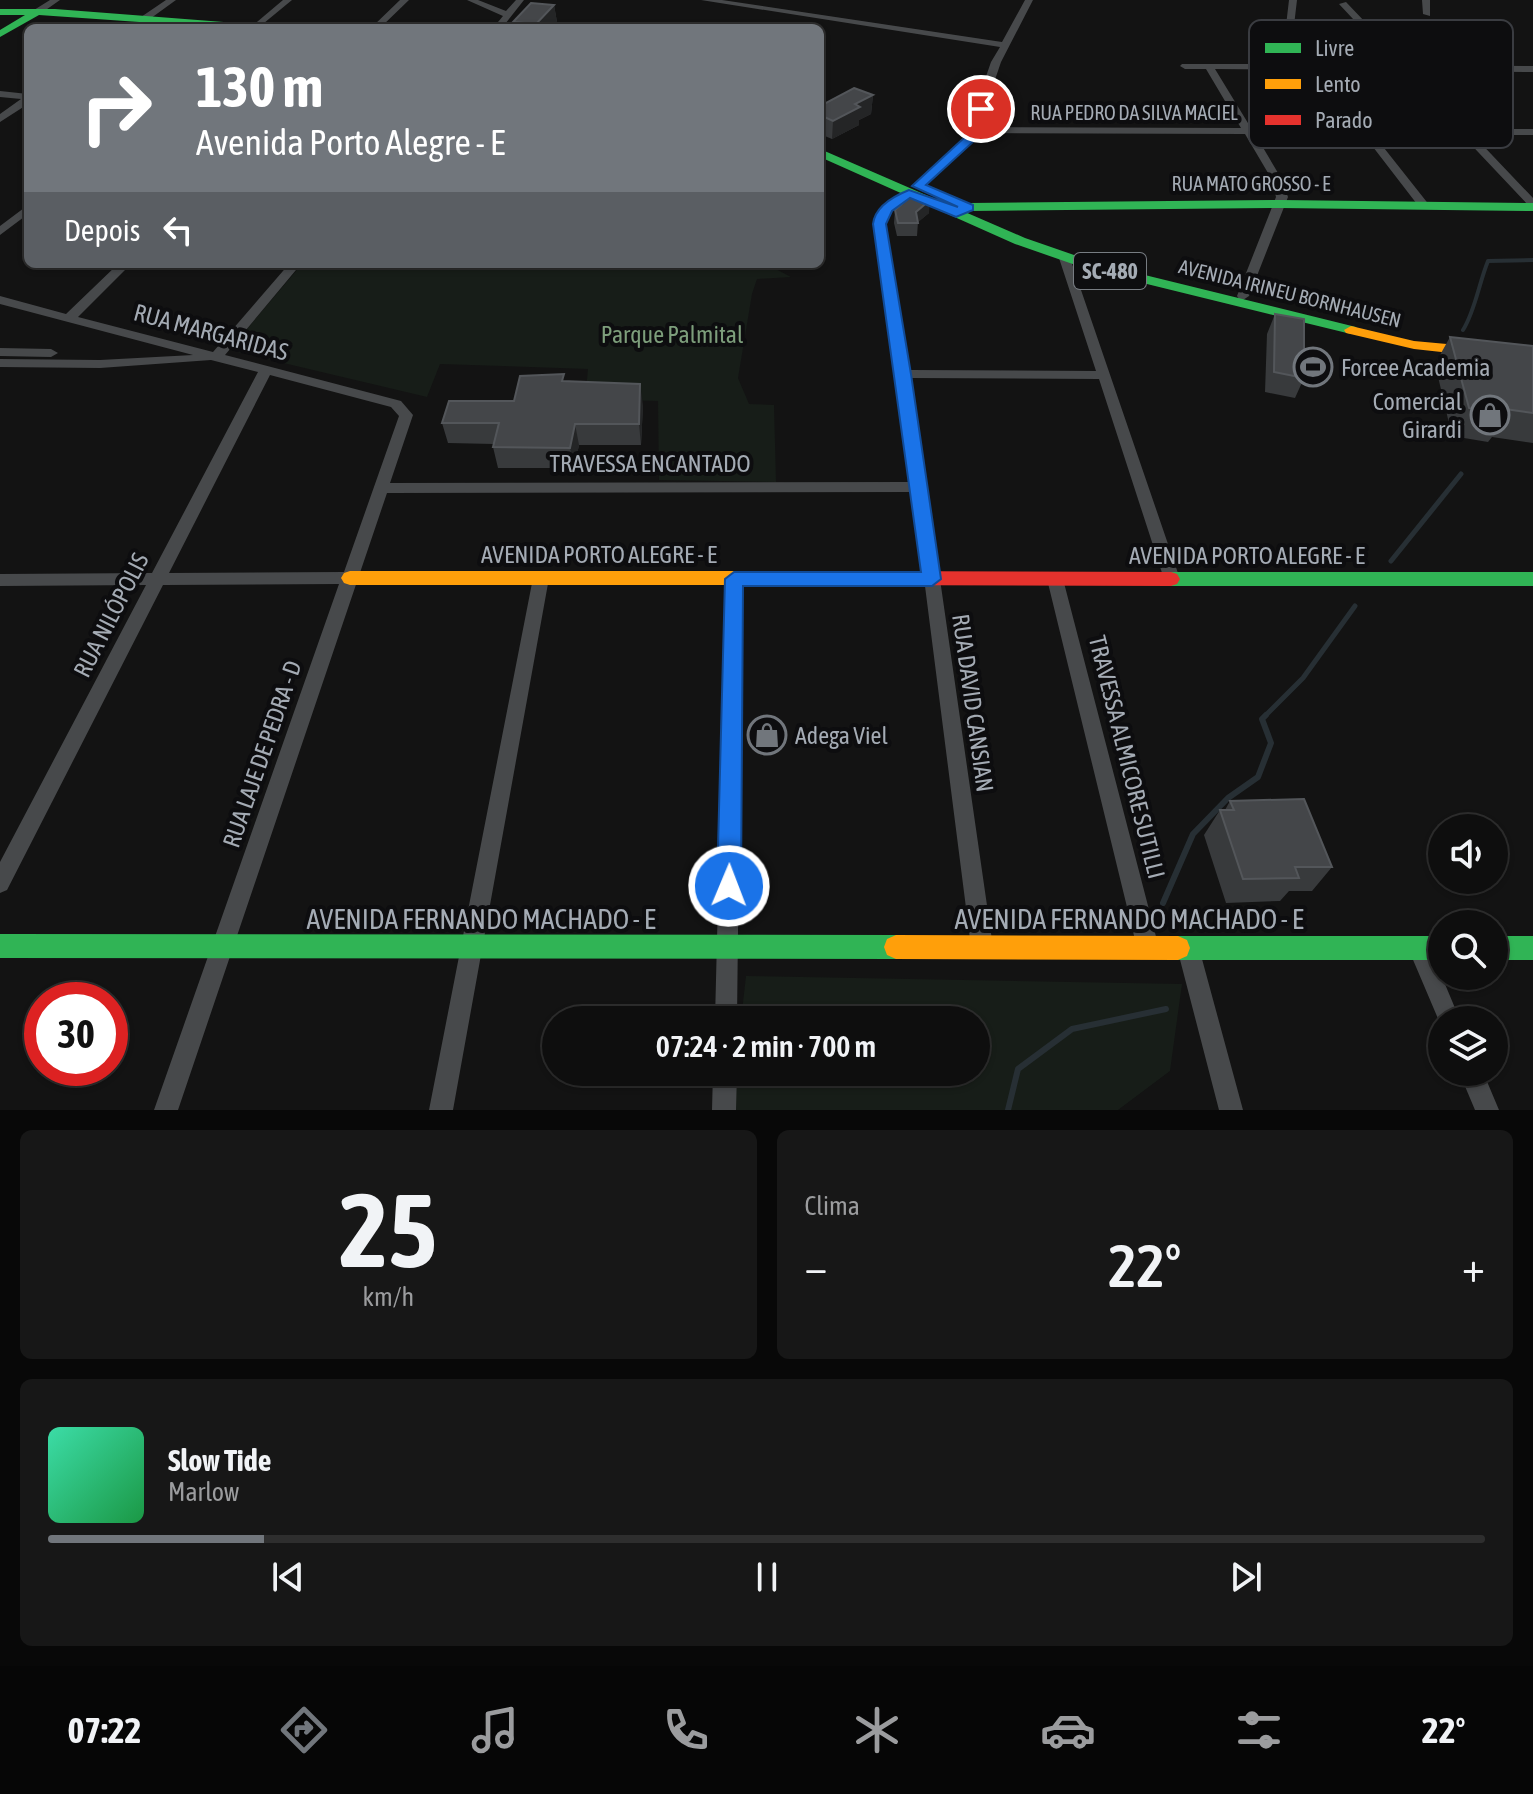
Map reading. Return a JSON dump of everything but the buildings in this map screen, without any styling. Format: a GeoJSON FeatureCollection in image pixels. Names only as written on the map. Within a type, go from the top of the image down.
{"type":"FeatureCollection","features":[{"type":"Feature","properties":{"kind":"street"},"geometry":{"type":"LineString","coordinates":[[0,34],[56,0]]}},
{"type":"Feature","properties":{"kind":"street"},"geometry":{"type":"LineString","coordinates":[[138,23],[172,0]]}},
{"type":"Feature","properties":{"kind":"street"},"geometry":{"type":"LineString","coordinates":[[258,24],[288,0]]}},
{"type":"Feature","properties":{"kind":"street"},"geometry":{"type":"LineString","coordinates":[[379,24],[405,0]]}},
{"type":"Feature","properties":{"kind":"street"},"geometry":{"type":"LineString","coordinates":[[471,0],[508,15]]}},
{"type":"Feature","properties":{"kind":"street"},"geometry":{"type":"LineString","coordinates":[[500,24],[520,0]]}},
{"type":"Feature","properties":{"kind":"street"},"geometry":{"type":"LineString","coordinates":[[705,0],[1004,45]]}},
{"type":"Feature","properties":{"kind":"street"},"geometry":{"type":"LineString","coordinates":[[754,8],[762,0]]}},
{"type":"Feature","properties":{"kind":"street"},"geometry":{"type":"LineString","coordinates":[[913,190],[975,130],[1004,45],[1028,1],[1014,0]]}},
{"type":"Feature","properties":{"kind":"street"},"geometry":{"type":"LineString","coordinates":[[1291,20],[1293,0]]}},
{"type":"Feature","properties":{"kind":"street"},"geometry":{"type":"LineString","coordinates":[[1426,0],[1427,14]]}},
{"type":"Feature","properties":{"kind":"street"},"geometry":{"type":"LineString","coordinates":[[1343,4],[1358,20]]}},
{"type":"Feature","properties":{"kind":"street"},"geometry":{"type":"LineString","coordinates":[[0,11],[161,24]]}},
{"type":"Feature","properties":{"kind":"street"},"geometry":{"type":"LineString","coordinates":[[1185,66],[1249,67]]}},
{"type":"Feature","properties":{"kind":"street"},"geometry":{"type":"LineString","coordinates":[[1209,66],[1249,136]]}},
{"type":"Feature","properties":{"kind":"street"},"geometry":{"type":"LineString","coordinates":[[1513,69],[1533,69]]}},
{"type":"Feature","properties":{"kind":"street"},"geometry":{"type":"LineString","coordinates":[[0,94],[24,97]]}},
{"type":"Feature","properties":{"kind":"street"},"geometry":{"type":"LineString","coordinates":[[0,119],[24,101]]}},
{"type":"Feature","properties":{"kind":"street","name":"RUA PEDRO DA SILVA MACIEL"},"geometry":{"type":"LineString","coordinates":[[975,130],[1246,131]]}},
{"type":"Feature","properties":{"kind":"street","name":"AVENIDA IRINEU BORNHAUSEN"},"geometry":{"type":"LineString","coordinates":[[824,145],[913,190]]}},
{"type":"Feature","properties":{"kind":"street"},"geometry":{"type":"LineString","coordinates":[[1242,300],[1282,197],[1276,178],[1257,148]]}},
{"type":"Feature","properties":{"kind":"street"},"geometry":{"type":"LineString","coordinates":[[1377,148],[1424,206]]}},
{"type":"Feature","properties":{"kind":"street"},"geometry":{"type":"LineString","coordinates":[[1479,148],[1533,206]]}},
{"type":"Feature","properties":{"kind":"street","name":"AVENIDA IRINEU BORNHAUSEN"},"geometry":{"type":"LineString","coordinates":[[824,155],[962,210],[1075,250],[1242,300],[1415,334],[1533,347]]}},
{"type":"Feature","properties":{"kind":"street","name":"RUA DAVID CANSIAN"},"geometry":{"type":"LineString","coordinates":[[913,190],[887,208],[879,224],[904,374],[982,947]]}},
{"type":"Feature","properties":{"kind":"street","name":"RUA MATO GROSSO - E"},"geometry":{"type":"LineString","coordinates":[[962,210],[1280,204],[1533,206]]}},
{"type":"Feature","properties":{"kind":"street","name":"AVENIDA IRINEU BORNHAUSEN"},"geometry":{"type":"LineString","coordinates":[[962,210],[1065,258],[1414,345],[1533,357]]}},
{"type":"Feature","properties":{"kind":"street"},"geometry":{"type":"LineString","coordinates":[[0,232],[24,211]]}},
{"type":"Feature","properties":{"kind":"street"},"geometry":{"type":"LineString","coordinates":[[1065,258],[1172,579]]}},
{"type":"Feature","properties":{"kind":"street"},"geometry":{"type":"LineString","coordinates":[[69,318],[121,268]]}},
{"type":"Feature","properties":{"kind":"street"},"geometry":{"type":"LineString","coordinates":[[0,363],[100,364],[216,357],[292,268]]}},
{"type":"Feature","properties":{"kind":"street","name":"RUA MARGARIDAS"},"geometry":{"type":"LineString","coordinates":[[0,300],[396,404],[406,415]]}},
{"type":"Feature","properties":{"kind":"street"},"geometry":{"type":"LineString","coordinates":[[134,356],[152,338]]}},
{"type":"Feature","properties":{"kind":"street"},"geometry":{"type":"LineString","coordinates":[[0,352],[216,357]]}},
{"type":"Feature","properties":{"kind":"street","name":"RUA NILÓPOLIS"},"geometry":{"type":"LineString","coordinates":[[0,883],[266,370]]}},
{"type":"Feature","properties":{"kind":"street"},"geometry":{"type":"LineString","coordinates":[[904,374],[1104,375]]}},
{"type":"Feature","properties":{"kind":"street","name":"RUA LAJE DE PEDRA - D"},"geometry":{"type":"LineString","coordinates":[[166,1110],[406,415]]}},
{"type":"Feature","properties":{"kind":"street","name":"TRAVESSA ENCANTADO"},"geometry":{"type":"LineString","coordinates":[[380,488],[919,487]]}},
{"type":"Feature","properties":{"kind":"street"},"geometry":{"type":"LineString","coordinates":[[441,1110],[541,578]]}},
{"type":"Feature","properties":{"kind":"street"},"geometry":{"type":"LineString","coordinates":[[726,1006],[734,579]]}},
{"type":"Feature","properties":{"kind":"street","name":"TRAVESSA ALMICORE SUTILLI"},"geometry":{"type":"LineString","coordinates":[[1055,579],[1148,948]]}},
{"type":"Feature","properties":{"kind":"street","name":"AVENIDA PORTO ALEGRE - E"},"geometry":{"type":"LineString","coordinates":[[0,580],[1533,579]]}},
{"type":"Feature","properties":{"kind":"street","name":"AVENIDA FERNANDO MACHADO - E"},"geometry":{"type":"LineString","coordinates":[[0,946],[1428,948]]}},
{"type":"Feature","properties":{"kind":"street"},"geometry":{"type":"LineString","coordinates":[[1188,948],[1231,1110]]}},
{"type":"Feature","properties":{"kind":"street"},"geometry":{"type":"LineString","coordinates":[[1419,948],[1443,1006]]}},
{"type":"Feature","properties":{"kind":"street"},"geometry":{"type":"LineString","coordinates":[[1508,948],[1533,948]]}},
{"type":"Feature","properties":{"kind":"street"},"geometry":{"type":"LineString","coordinates":[[724,1110],[725,1086]]}},
{"type":"Feature","properties":{"kind":"street"},"geometry":{"type":"LineString","coordinates":[[1477,1086],[1487,1110]]}},
{"type":"Feature","properties":{"kind":"green space","name":"Parque Palmital"},"geometry":{"type":"Polygon","coordinates":[[[299,268],[774,268],[791,277],[757,279],[738,378],[749,404],[774,405],[776,482],[659,480],[658,401],[585,399],[588,369],[440,364],[427,397],[229,350],[299,268]]]}},
{"type":"Feature","properties":{"kind":"green space"},"geometry":{"type":"Polygon","coordinates":[[[746,976],[1182,984],[1170,1071],[1118,1110],[731,1110],[734,1086],[990,1086],[990,1006],[743,1006],[746,976]]]}},
{"type":"Feature","properties":{"kind":"waterway"},"geometry":{"type":"LineString","coordinates":[[1463,330],[1488,261],[1533,260]]}},
{"type":"Feature","properties":{"kind":"waterway"},"geometry":{"type":"LineString","coordinates":[[1391,561],[1461,474]]}},
{"type":"Feature","properties":{"kind":"waterway"},"geometry":{"type":"LineString","coordinates":[[1163,903],[1193,834],[1228,798],[1258,777],[1271,743],[1262,719],[1303,678],[1355,606]]}},
{"type":"Feature","properties":{"kind":"waterway"},"geometry":{"type":"LineString","coordinates":[[1008,1110],[1018,1069],[1072,1029],[1166,1009]]}},
{"type":"Feature","properties":{"kind":"traffic: fast"},"geometry":{"type":"LineString","coordinates":[[0,12],[55,12],[211,24]]}},
{"type":"Feature","properties":{"kind":"traffic: fast"},"geometry":{"type":"LineString","coordinates":[[0,34],[37,12]]}},
{"type":"Feature","properties":{"kind":"traffic: fast"},"geometry":{"type":"LineString","coordinates":[[824,155],[1020,241],[1095,267],[1351,330]]}},
{"type":"Feature","properties":{"kind":"traffic: fast"},"geometry":{"type":"LineString","coordinates":[[969,207],[1280,204],[1533,207]]}},
{"type":"Feature","properties":{"kind":"traffic: fast"},"geometry":{"type":"LineString","coordinates":[[1171,579],[1533,579]]}},
{"type":"Feature","properties":{"kind":"traffic: fast"},"geometry":{"type":"LineString","coordinates":[[0,946],[896,947]]}},
{"type":"Feature","properties":{"kind":"traffic: fast"},"geometry":{"type":"LineString","coordinates":[[1178,948],[1428,948]]}},
{"type":"Feature","properties":{"kind":"traffic: fast"},"geometry":{"type":"LineString","coordinates":[[1508,948],[1533,948]]}},
{"type":"Feature","properties":{"kind":"traffic: slow"},"geometry":{"type":"LineString","coordinates":[[1351,330],[1414,345],[1533,357]]}},
{"type":"Feature","properties":{"kind":"traffic: slow"},"geometry":{"type":"LineString","coordinates":[[350,578],[850,578]]}},
{"type":"Feature","properties":{"kind":"traffic: slow"},"geometry":{"type":"LineString","coordinates":[[896,947],[1178,948]]}},
{"type":"Feature","properties":{"kind":"traffic: jam"},"geometry":{"type":"LineString","coordinates":[[850,578],[1171,579]]}},
{"type":"Feature","properties":{"kind":"place","name":"Forcee Academia"},"geometry":{"type":"Point","coordinates":[1313,367]}},
{"type":"Feature","properties":{"kind":"place","name":"Comercial Girardi"},"geometry":{"type":"Point","coordinates":[1490,415]}},
{"type":"Feature","properties":{"kind":"place","name":"Adega Viel"},"geometry":{"type":"Point","coordinates":[767,735]}},
{"type":"Feature","properties":{"kind":"route"},"geometry":{"type":"LineString","coordinates":[[729,886],[734,579],[932,579],[904,374],[879,224],[887,208],[909,193],[956,213],[969,207],[918,186],[970,138],[981,109]]}}]}
